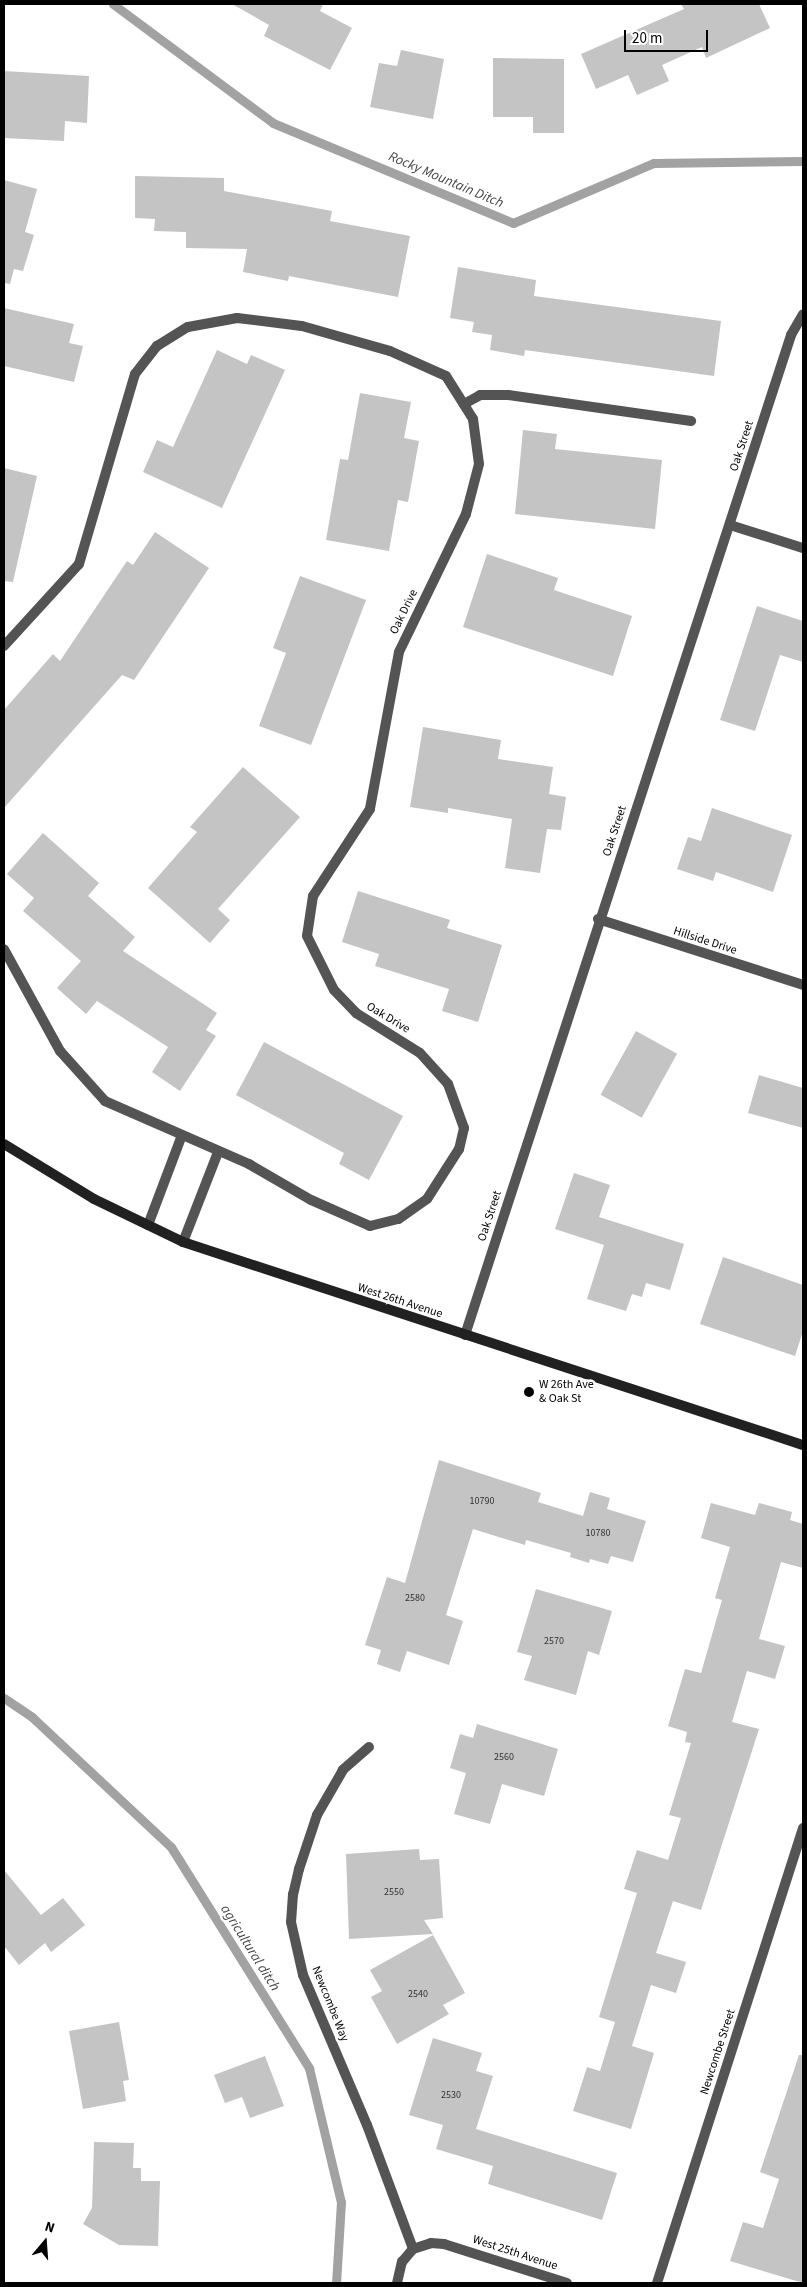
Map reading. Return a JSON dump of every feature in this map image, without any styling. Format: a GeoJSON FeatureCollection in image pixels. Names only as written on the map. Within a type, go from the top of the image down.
{"type":"FeatureCollection","features":[{"type":"Feature","properties":{"kind":"street","name":"Oak Street"},"geometry":{"type":"LineString","coordinates":[[464,1335],[598,919],[730,525],[790,335],[803,314]]}},
{"type":"Feature","properties":{"kind":"street","name":"Oak Drive"},"geometry":{"type":"LineString","coordinates":[[4,646],[79,564],[135,374],[157,346],[188,327],[237,318],[302,326],[381,348],[446,376],[473,420],[479,464],[466,514],[399,652],[370,809],[313,896],[306,936],[334,990],[356,1013],[420,1052],[448,1084],[464,1128],[459,1149],[427,1199],[398,1219],[370,1226],[311,1200],[249,1164],[105,1101],[60,1051],[4,949]]}},
{"type":"Feature","properties":{"kind":"street"},"geometry":{"type":"LineString","coordinates":[[464,404],[480,395],[508,395],[691,421]]}},
{"type":"Feature","properties":{"kind":"street"},"geometry":{"type":"LineString","coordinates":[[730,525],[803,548]]}},
{"type":"Feature","properties":{"kind":"street","name":"Hillside Drive"},"geometry":{"type":"LineString","coordinates":[[598,919],[803,986]]}},
{"type":"Feature","properties":{"kind":"street"},"geometry":{"type":"LineString","coordinates":[[148,1225],[182,1136]]}},
{"type":"Feature","properties":{"kind":"street","name":"West 26th Avenue"},"geometry":{"type":"LineString","coordinates":[[4,1144],[94,1199],[184,1242],[803,1445]]}},
{"type":"Feature","properties":{"kind":"street"},"geometry":{"type":"LineString","coordinates":[[184,1242],[218,1152]]}},
{"type":"Feature","properties":{"kind":"street","name":"Newcombe Way"},"geometry":{"type":"LineString","coordinates":[[369,1747],[343,1770],[317,1815],[292,1894],[291,1922],[303,1975],[368,2125],[413,2249]]}},
{"type":"Feature","properties":{"kind":"street","name":"Newcombe Street"},"geometry":{"type":"LineString","coordinates":[[657,2283],[803,1828]]}},
{"type":"Feature","properties":{"kind":"street","name":"West 25th Avenue"},"geometry":{"type":"LineString","coordinates":[[413,2249],[431,2243],[454,2247],[567,2283]]}},
{"type":"Feature","properties":{"kind":"street"},"geometry":{"type":"LineString","coordinates":[[397,2283],[402,2262],[413,2249]]}},
{"type":"Feature","properties":{"kind":"building"},"geometry":{"type":"Polygon","coordinates":[[[232,4],[323,4],[320,11],[352,28],[330,70],[264,36],[269,25],[232,4]]]}},
{"type":"Feature","properties":{"kind":"building"},"geometry":{"type":"Polygon","coordinates":[[[681,4],[759,4],[770,28],[706,58],[702,47],[662,65],[669,81],[637,95],[628,75],[596,89],[581,54],[684,9],[681,4]]]}},
{"type":"Feature","properties":{"kind":"building"},"geometry":{"type":"Polygon","coordinates":[[[401,50],[444,59],[433,119],[370,107],[379,63],[397,66],[401,50]]]}},
{"type":"Feature","properties":{"kind":"building"},"geometry":{"type":"Polygon","coordinates":[[[493,58],[564,59],[564,133],[533,133],[533,117],[493,117],[493,58]]]}},
{"type":"Feature","properties":{"kind":"building"},"geometry":{"type":"Polygon","coordinates":[[[4,71],[89,76],[87,123],[65,121],[64,141],[4,138],[4,71]]]}},
{"type":"Feature","properties":{"kind":"building"},"geometry":{"type":"Polygon","coordinates":[[[135,176],[224,178],[224,191],[332,211],[330,221],[410,236],[398,297],[289,276],[288,281],[243,272],[247,249],[186,248],[186,232],[154,231],[155,219],[135,218],[135,176]]]}},
{"type":"Feature","properties":{"kind":"building"},"geometry":{"type":"Polygon","coordinates":[[[4,180],[37,189],[25,232],[34,235],[23,271],[14,269],[10,284],[4,283],[4,180]]]}},
{"type":"Feature","properties":{"kind":"building"},"geometry":{"type":"Polygon","coordinates":[[[458,267],[536,280],[534,296],[721,321],[714,376],[525,350],[524,356],[490,350],[492,335],[472,332],[474,322],[450,318],[458,267]]]}},
{"type":"Feature","properties":{"kind":"building"},"geometry":{"type":"Polygon","coordinates":[[[4,308],[74,324],[69,343],[83,346],[74,382],[4,366],[4,308]]]}},
{"type":"Feature","properties":{"kind":"building"},"geometry":{"type":"Polygon","coordinates":[[[217,350],[247,364],[251,355],[285,370],[222,508],[143,472],[157,440],[173,447],[217,350]]]}},
{"type":"Feature","properties":{"kind":"building"},"geometry":{"type":"Polygon","coordinates":[[[360,393],[411,402],[404,438],[419,441],[408,502],[398,500],[389,551],[326,540],[340,459],[348,460],[360,393]]]}},
{"type":"Feature","properties":{"kind":"building"},"geometry":{"type":"Polygon","coordinates":[[[523,430],[557,434],[555,449],[662,460],[655,529],[515,514],[523,430]]]}},
{"type":"Feature","properties":{"kind":"building"},"geometry":{"type":"Polygon","coordinates":[[[4,468],[37,476],[13,582],[4,581],[4,468]]]}},
{"type":"Feature","properties":{"kind":"building"},"geometry":{"type":"Polygon","coordinates":[[[155,532],[209,568],[134,680],[122,675],[4,808],[4,710],[53,654],[60,661],[127,561],[133,565],[155,532]]]}},
{"type":"Feature","properties":{"kind":"building"},"geometry":{"type":"Polygon","coordinates":[[[487,554],[558,578],[554,590],[632,616],[613,676],[463,627],[487,554]]]}},
{"type":"Feature","properties":{"kind":"building"},"geometry":{"type":"Polygon","coordinates":[[[300,576],[366,600],[311,745],[259,726],[286,653],[273,648],[300,576]]]}},
{"type":"Feature","properties":{"kind":"building"},"geometry":{"type":"Polygon","coordinates":[[[757,606],[803,621],[803,662],[780,655],[755,731],[720,720],[757,606]]]}},
{"type":"Feature","properties":{"kind":"building"},"geometry":{"type":"Polygon","coordinates":[[[423,727],[501,740],[498,759],[553,767],[549,794],[566,797],[561,830],[547,829],[540,873],[505,868],[512,819],[448,808],[448,813],[410,807],[423,727]]]}},
{"type":"Feature","properties":{"kind":"building"},"geometry":{"type":"Polygon","coordinates":[[[243,767],[300,817],[218,909],[230,920],[210,943],[148,888],[197,832],[190,827],[243,767]]]}},
{"type":"Feature","properties":{"kind":"building"},"geometry":{"type":"Polygon","coordinates":[[[712,808],[792,835],[773,892],[716,872],[713,881],[677,869],[688,837],[701,841],[712,808]]]}},
{"type":"Feature","properties":{"kind":"building"},"geometry":{"type":"Polygon","coordinates":[[[43,833],[99,883],[88,896],[135,937],[123,951],[217,1013],[206,1030],[216,1036],[180,1091],[152,1072],[168,1047],[97,1001],[86,1014],[57,988],[81,961],[23,911],[34,898],[7,874],[43,833]]]}},
{"type":"Feature","properties":{"kind":"building"},"geometry":{"type":"Polygon","coordinates":[[[358,891],[450,920],[447,928],[502,945],[478,1022],[442,1011],[449,989],[375,966],[379,954],[342,942],[358,891]]]}},
{"type":"Feature","properties":{"kind":"building"},"geometry":{"type":"Polygon","coordinates":[[[636,1031],[677,1054],[642,1118],[601,1095],[636,1031]]]}},
{"type":"Feature","properties":{"kind":"building"},"geometry":{"type":"Polygon","coordinates":[[[264,1042],[403,1116],[369,1180],[339,1164],[344,1153],[236,1095],[264,1042]]]}},
{"type":"Feature","properties":{"kind":"building"},"geometry":{"type":"Polygon","coordinates":[[[759,1075],[803,1088],[803,1128],[748,1113],[759,1075]]]}},
{"type":"Feature","properties":{"kind":"building"},"geometry":{"type":"Polygon","coordinates":[[[574,1173],[610,1185],[599,1217],[684,1244],[670,1290],[646,1283],[642,1297],[632,1294],[626,1311],[587,1299],[604,1245],[555,1229],[574,1173]]]}},
{"type":"Feature","properties":{"kind":"building"},"geometry":{"type":"Polygon","coordinates":[[[723,1257],[803,1285],[803,1331],[795,1356],[700,1324],[723,1257]]]}},
{"type":"Feature","properties":{"kind":"building"},"geometry":{"type":"Polygon","coordinates":[[[439,1460],[541,1493],[538,1502],[583,1516],[590,1492],[610,1498],[607,1509],[646,1521],[633,1562],[611,1556],[608,1564],[590,1559],[589,1563],[570,1557],[571,1553],[526,1540],[525,1545],[473,1529],[446,1615],[463,1621],[449,1665],[407,1651],[400,1672],[377,1664],[381,1650],[365,1645],[387,1577],[405,1583],[439,1460]]]}},
{"type":"Feature","properties":{"kind":"building"},"geometry":{"type":"Polygon","coordinates":[[[711,1503],[755,1515],[759,1503],[792,1512],[790,1520],[803,1524],[803,1568],[781,1562],[759,1639],[785,1646],[775,1679],[747,1671],[732,1722],[759,1729],[701,1910],[673,1901],[656,1953],[686,1962],[676,1993],[651,1985],[632,2046],[654,2053],[631,2129],[573,2111],[587,2067],[600,2071],[615,2022],[599,2017],[637,1893],[624,1889],[637,1850],[668,1860],[681,1818],[669,1815],[691,1743],[685,1742],[687,1732],[668,1726],[685,1669],[701,1673],[722,1600],[715,1598],[730,1547],[701,1538],[711,1503]]]}},
{"type":"Feature","properties":{"kind":"building"},"geometry":{"type":"Polygon","coordinates":[[[536,1589],[612,1611],[599,1655],[588,1651],[576,1695],[524,1680],[532,1656],[517,1652],[536,1589]]]}},
{"type":"Feature","properties":{"kind":"building"},"geometry":{"type":"Polygon","coordinates":[[[477,1724],[558,1749],[544,1796],[502,1784],[490,1824],[454,1814],[466,1773],[450,1768],[460,1734],[473,1738],[477,1724]]]}},
{"type":"Feature","properties":{"kind":"building"},"geometry":{"type":"Polygon","coordinates":[[[419,1849],[420,1860],[439,1859],[443,1918],[424,1920],[433,1934],[349,1939],[346,1854],[419,1849]]]}},
{"type":"Feature","properties":{"kind":"building"},"geometry":{"type":"Polygon","coordinates":[[[4,1870],[41,1915],[63,1898],[85,1925],[51,1952],[45,1943],[19,1965],[4,1946],[4,1870]]]}},
{"type":"Feature","properties":{"kind":"building"},"geometry":{"type":"Polygon","coordinates":[[[433,1935],[465,1993],[443,2005],[449,2014],[397,2044],[371,1997],[382,1991],[370,1970],[433,1935]]]}},
{"type":"Feature","properties":{"kind":"building"},"geometry":{"type":"Polygon","coordinates":[[[119,2022],[129,2080],[123,2081],[126,2101],[83,2109],[69,2031],[119,2022]]]}},
{"type":"Feature","properties":{"kind":"building"},"geometry":{"type":"Polygon","coordinates":[[[433,2038],[482,2053],[476,2071],[493,2076],[476,2129],[617,2173],[602,2220],[488,2184],[493,2166],[436,2149],[443,2125],[409,2115],[433,2038]]]}},
{"type":"Feature","properties":{"kind":"building"},"geometry":{"type":"Polygon","coordinates":[[[799,2055],[803,2055],[803,2283],[730,2261],[743,2222],[763,2228],[779,2179],[760,2172],[799,2055]]]}},
{"type":"Feature","properties":{"kind":"building"},"geometry":{"type":"Polygon","coordinates":[[[265,2056],[284,2106],[250,2118],[242,2097],[225,2103],[214,2075],[265,2056]]]}},
{"type":"Feature","properties":{"kind":"building"},"geometry":{"type":"Polygon","coordinates":[[[94,2142],[134,2143],[133,2168],[141,2168],[141,2181],[160,2181],[158,2246],[119,2245],[83,2224],[92,2208],[94,2142]]]}},
{"type":"Feature","properties":{"kind":"waterway","name":"Rocky Mountain Ditch"},"geometry":{"type":"LineString","coordinates":[[113,4],[273,123],[513,223],[654,163],[803,161]]}},
{"type":"Feature","properties":{"kind":"waterway","name":"agricultural ditch"},"geometry":{"type":"LineString","coordinates":[[4,1698],[32,1717],[171,1847],[309,2068],[341,2202],[336,2283]]}},
{"type":"Feature","properties":{"kind":"place","name":"W 26th Ave & Oak St"},"geometry":{"type":"Point","coordinates":[529,1392]}}]}
